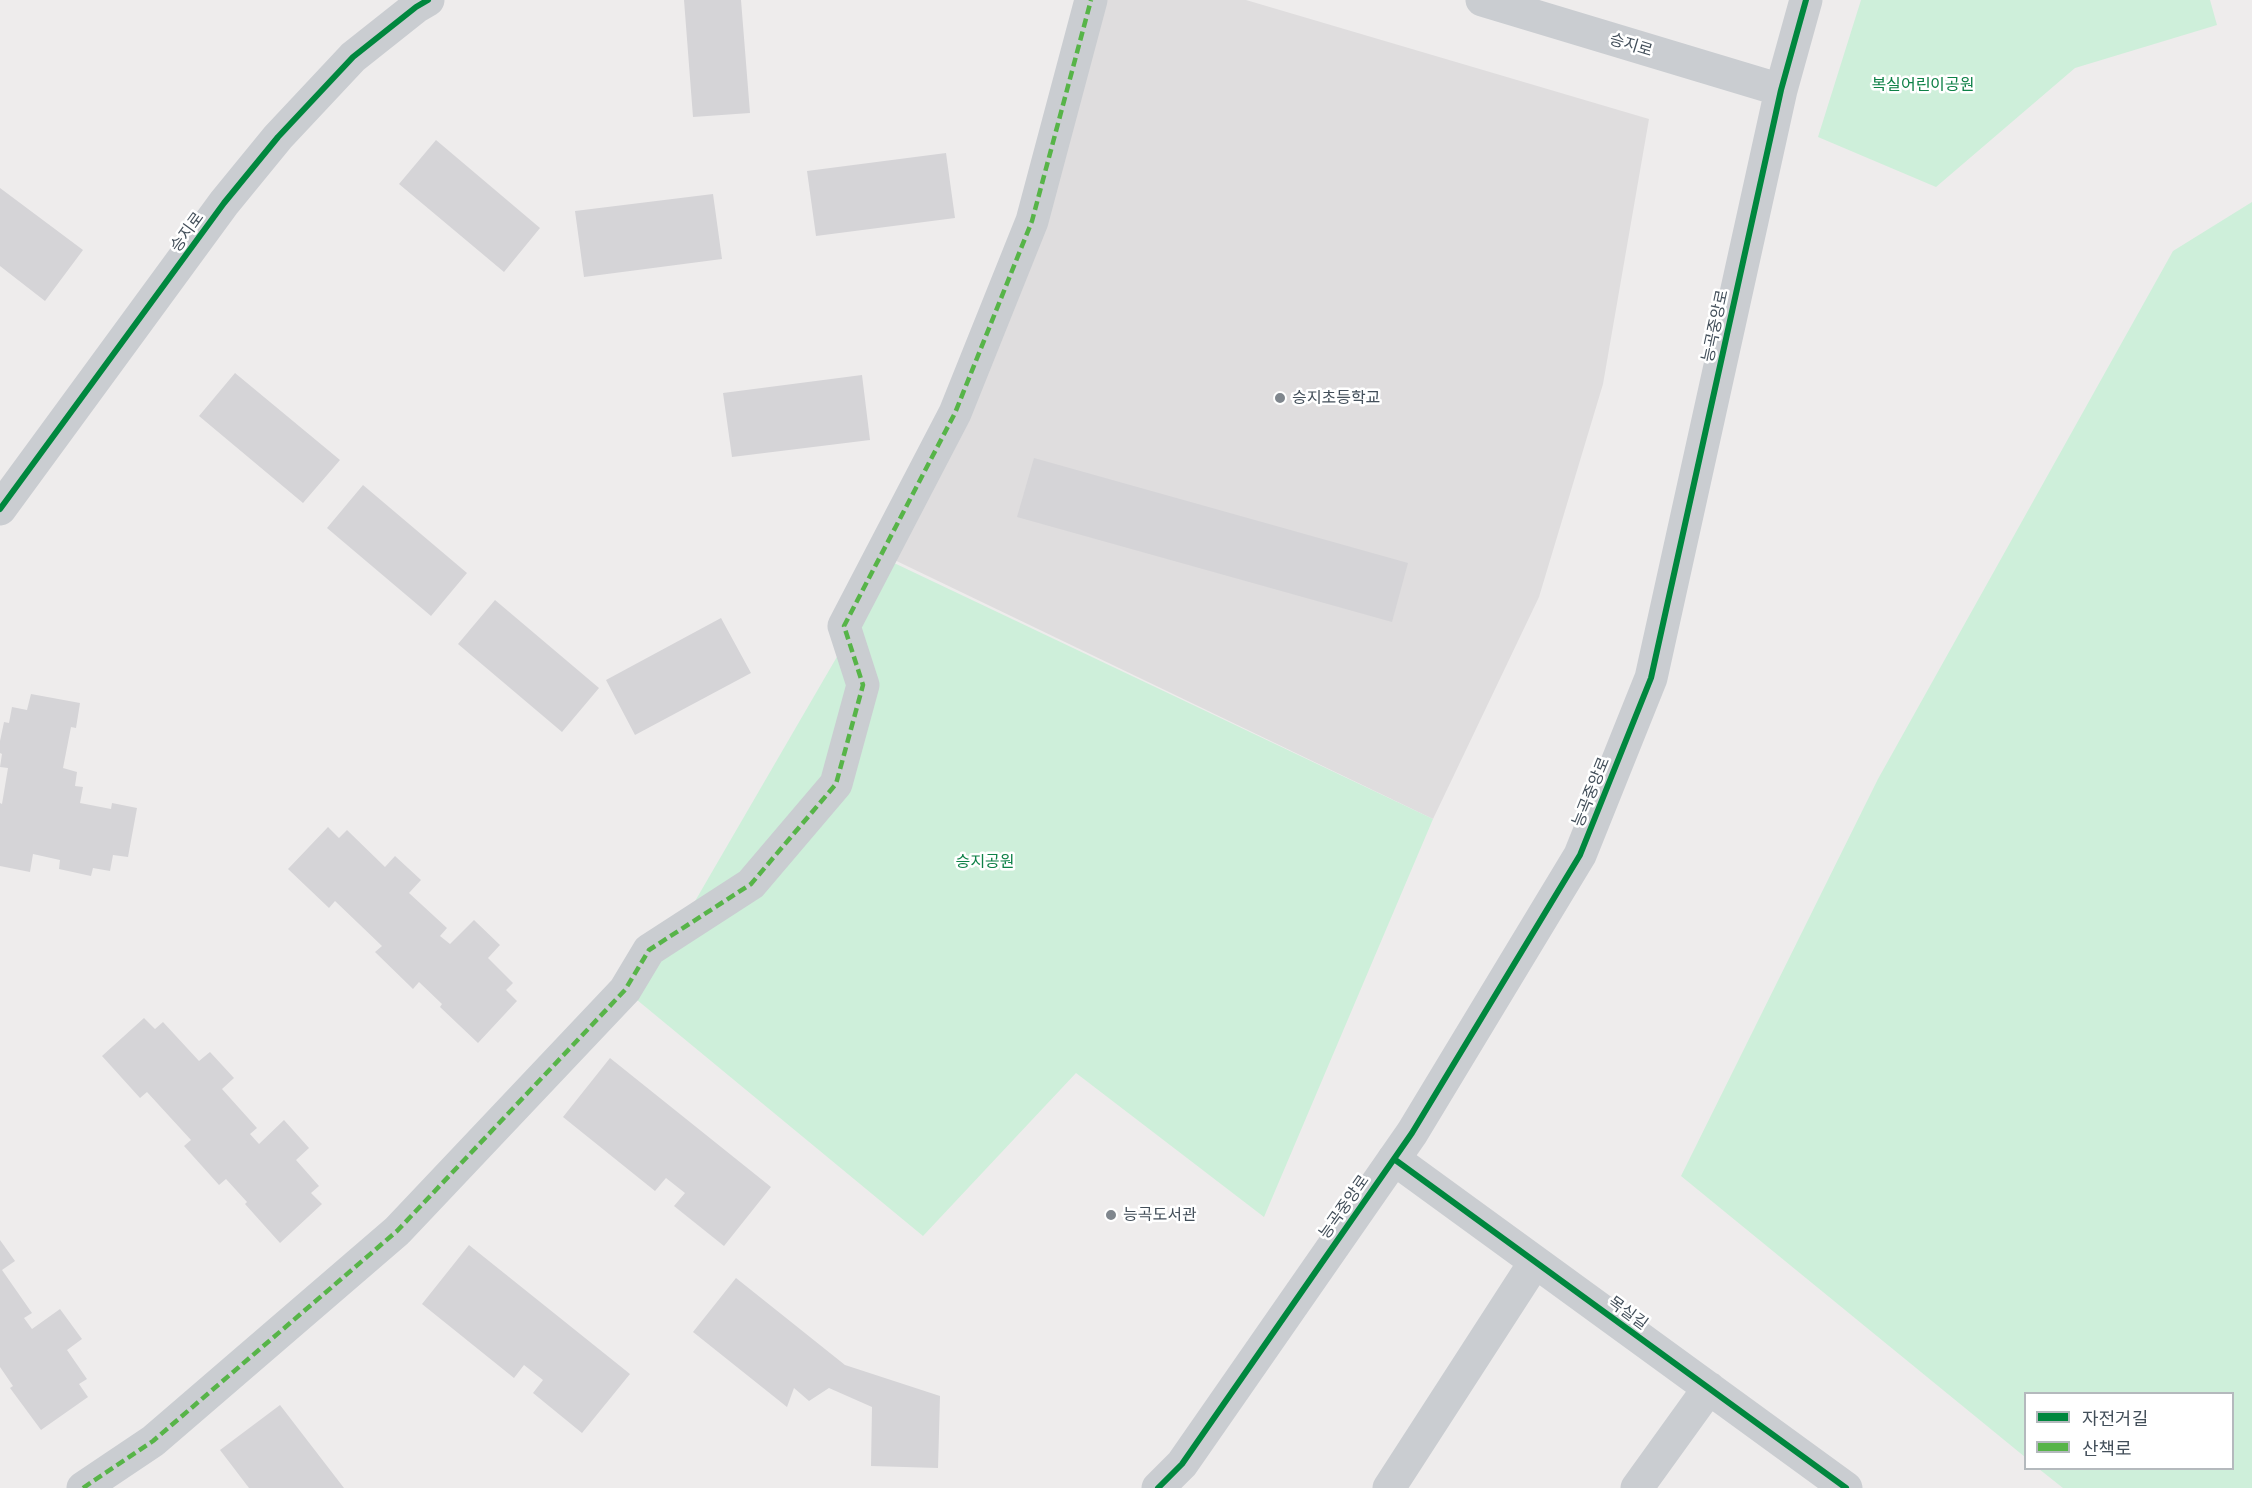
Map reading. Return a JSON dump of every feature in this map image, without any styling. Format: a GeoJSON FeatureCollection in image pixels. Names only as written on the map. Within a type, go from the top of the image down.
{"type":"FeatureCollection","features":[{"type":"Feature","properties":{"kind":"street","name":"승지로"},"geometry":{"type":"LineString","coordinates":[[0,509],[225,203],[278,137],[353,57],[428,0]]}},
{"type":"Feature","properties":{"kind":"street"},"geometry":{"type":"LineString","coordinates":[[83,1488],[153,1441],[397,1231],[625,990],[649,950],[751,884],[836,784],[864,685],[844,626],[955,413],[1032,221],[1090,0]]}},
{"type":"Feature","properties":{"kind":"street","name":"승지로"},"geometry":{"type":"LineString","coordinates":[[1482,0],[1780,90]]}},
{"type":"Feature","properties":{"kind":"street","name":"능곡중앙로"},"geometry":{"type":"LineString","coordinates":[[1158,1488],[1182,1464],[1418,1124],[1580,855],[1651,678],[1780,90],[1806,0]]}},
{"type":"Feature","properties":{"kind":"street","name":"목실길"},"geometry":{"type":"LineString","coordinates":[[1394,1159],[1845,1488]]}},
{"type":"Feature","properties":{"kind":"street"},"geometry":{"type":"LineString","coordinates":[[1389,1488],[1535,1262]]}},
{"type":"Feature","properties":{"kind":"street"},"geometry":{"type":"LineString","coordinates":[[1637,1488],[1709,1388]]}},
{"type":"Feature","properties":{"kind":"shaded area","name":"승지초등학교"},"geometry":{"type":"Polygon","coordinates":[[[1091,0],[1246,0],[1649,119],[1603,384],[1539,597],[1433,819],[882,554],[955,413],[1091,0]]]}},
{"type":"Feature","properties":{"kind":"green space","name":"복실어린이공원"},"geometry":{"type":"Polygon","coordinates":[[[1861,0],[2210,0],[2217,25],[2075,68],[1936,187],[1818,137],[1861,0]]]}},
{"type":"Feature","properties":{"kind":"green space"},"geometry":{"type":"Polygon","coordinates":[[[2252,202],[2252,1488],[2063,1488],[2040,1470],[2234,1470],[2234,1392],[2024,1392],[2024,1456],[1681,1176],[1878,779],[2173,251],[2252,202]]]}},
{"type":"Feature","properties":{"kind":"green space","name":"승지공원"},"geometry":{"type":"Polygon","coordinates":[[[892,562],[1433,819],[1264,1217],[1076,1073],[923,1236],[625,990],[662,958],[892,562]]]}},
{"type":"Feature","properties":{"kind":"building"},"geometry":{"type":"Polygon","coordinates":[[[684,0],[741,0],[750,113],[693,117],[684,0]]]}},
{"type":"Feature","properties":{"kind":"building"},"geometry":{"type":"Polygon","coordinates":[[[436,140],[540,228],[504,272],[399,184],[436,140]]]}},
{"type":"Feature","properties":{"kind":"building"},"geometry":{"type":"Polygon","coordinates":[[[946,153],[955,218],[816,236],[807,171],[946,153]]]}},
{"type":"Feature","properties":{"kind":"building"},"geometry":{"type":"Polygon","coordinates":[[[0,188],[83,250],[45,301],[0,266],[0,188]]]}},
{"type":"Feature","properties":{"kind":"building"},"geometry":{"type":"Polygon","coordinates":[[[713,194],[722,259],[584,277],[575,211],[713,194]]]}},
{"type":"Feature","properties":{"kind":"building"},"geometry":{"type":"Polygon","coordinates":[[[235,373],[340,460],[303,503],[199,416],[235,373]]]}},
{"type":"Feature","properties":{"kind":"building"},"geometry":{"type":"Polygon","coordinates":[[[862,375],[870,440],[732,457],[723,393],[862,375]]]}},
{"type":"Feature","properties":{"kind":"building"},"geometry":{"type":"Polygon","coordinates":[[[1034,458],[1408,563],[1392,622],[1017,517],[1034,458]]]}},
{"type":"Feature","properties":{"kind":"building"},"geometry":{"type":"Polygon","coordinates":[[[363,485],[467,573],[431,616],[327,528],[363,485]]]}},
{"type":"Feature","properties":{"kind":"building"},"geometry":{"type":"Polygon","coordinates":[[[495,600],[599,688],[562,732],[458,644],[495,600]]]}},
{"type":"Feature","properties":{"kind":"building"},"geometry":{"type":"Polygon","coordinates":[[[721,618],[751,673],[635,735],[606,680],[721,618]]]}},
{"type":"Feature","properties":{"kind":"building"},"geometry":{"type":"Polygon","coordinates":[[[31,694],[80,703],[76,728],[71,727],[63,768],[77,772],[75,786],[83,787],[80,803],[111,809],[112,803],[137,808],[128,857],[113,855],[110,871],[93,868],[91,876],[59,869],[60,860],[33,854],[30,872],[0,866],[0,803],[2,804],[8,768],[0,767],[2,754],[0,753],[0,741],[4,722],[9,723],[12,707],[27,710],[31,694]]]}},
{"type":"Feature","properties":{"kind":"building"},"geometry":{"type":"Polygon","coordinates":[[[328,827],[339,838],[347,830],[385,867],[395,856],[421,880],[409,893],[447,928],[440,936],[450,944],[474,920],[500,945],[488,958],[513,983],[506,990],[517,1001],[478,1043],[440,1007],[442,1004],[419,982],[413,989],[375,952],[382,946],[335,901],[329,908],[288,869],[328,827]]]}},
{"type":"Feature","properties":{"kind":"building"},"geometry":{"type":"Polygon","coordinates":[[[144,1018],[155,1029],[163,1022],[199,1061],[210,1052],[234,1078],[222,1089],[257,1128],[250,1134],[259,1144],[284,1120],[309,1148],[296,1160],[319,1186],[311,1193],[322,1204],[280,1243],[226,1179],[219,1185],[184,1146],[191,1140],[147,1092],[140,1098],[102,1056],[144,1018]]]}},
{"type":"Feature","properties":{"kind":"building"},"geometry":{"type":"Polygon","coordinates":[[[610,1058],[771,1187],[724,1246],[674,1206],[685,1193],[666,1178],[655,1191],[563,1117],[610,1058]]]}},
{"type":"Feature","properties":{"kind":"building"},"geometry":{"type":"Polygon","coordinates":[[[0,1240],[15,1261],[2,1270],[32,1313],[24,1318],[32,1329],[60,1309],[82,1339],[67,1350],[87,1379],[79,1384],[88,1397],[41,1430],[10,1388],[13,1386],[0,1367],[0,1240]]]}},
{"type":"Feature","properties":{"kind":"building"},"geometry":{"type":"Polygon","coordinates":[[[469,1245],[630,1374],[582,1433],[533,1393],[543,1380],[524,1365],[514,1378],[422,1304],[469,1245]]]}},
{"type":"Feature","properties":{"kind":"building"},"geometry":{"type":"Polygon","coordinates":[[[736,1278],[845,1365],[940,1396],[938,1468],[871,1466],[872,1407],[829,1388],[809,1401],[794,1388],[787,1407],[693,1332],[736,1278]]]}},
{"type":"Feature","properties":{"kind":"building"},"geometry":{"type":"Polygon","coordinates":[[[280,1405],[344,1488],[249,1488],[220,1450],[280,1405]]]}},
{"type":"Feature","properties":{"kind":"marked path"},"geometry":{"type":"LineString","coordinates":[[83,1488],[153,1441],[397,1231],[625,990],[649,950],[751,884],[836,784],[863,685],[844,626],[955,413],[1032,221],[1091,0]]}},
{"type":"Feature","properties":{"kind":"cycle path"},"geometry":{"type":"LineString","coordinates":[[0,509],[224,203],[278,137],[353,57],[428,0]]}},
{"type":"Feature","properties":{"kind":"cycle path"},"geometry":{"type":"LineString","coordinates":[[1158,1488],[1182,1464],[1412,1133],[1580,855],[1651,678],[1781,90],[1806,0]]}},
{"type":"Feature","properties":{"kind":"cycle path"},"geometry":{"type":"LineString","coordinates":[[1394,1159],[1846,1488]]}},
{"type":"Feature","properties":{"kind":"place","name":"승지초등학교"},"geometry":{"type":"Point","coordinates":[1280,398]}},
{"type":"Feature","properties":{"kind":"place","name":"능곡도서관"},"geometry":{"type":"Point","coordinates":[1111,1215]}}]}
